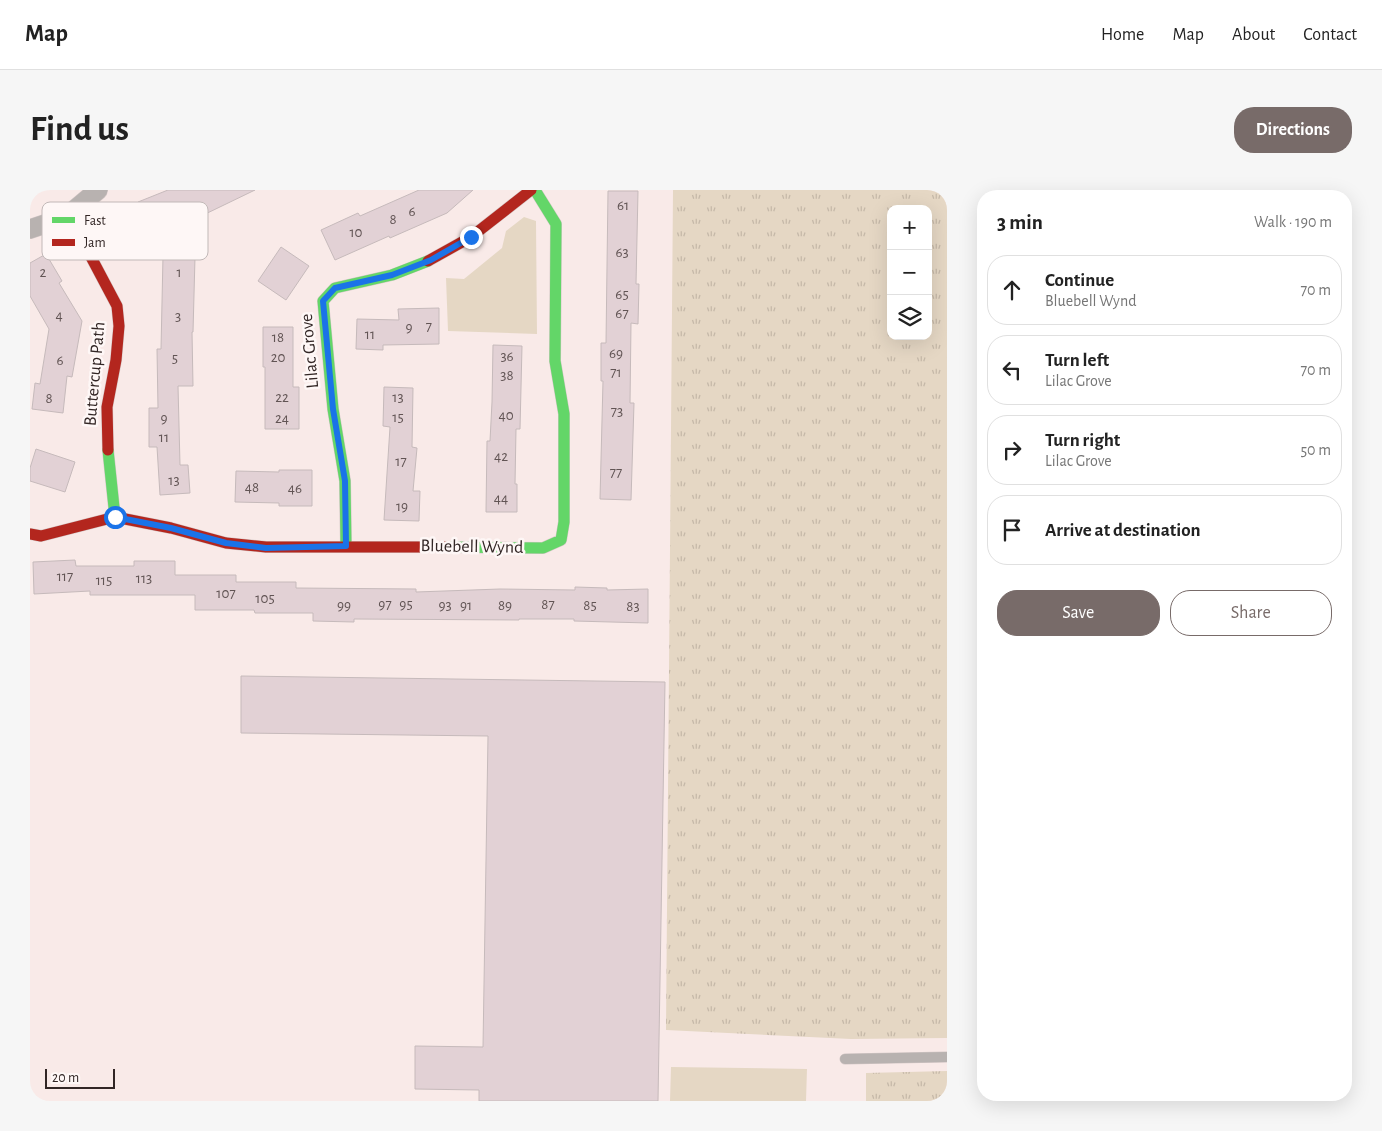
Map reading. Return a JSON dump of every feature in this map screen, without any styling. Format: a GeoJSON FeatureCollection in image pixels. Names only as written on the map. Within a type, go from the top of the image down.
{"type":"FeatureCollection","features":[{"type":"Feature","properties":{"kind":"street"},"geometry":{"type":"LineString","coordinates":[[84,202],[98,190]]}},
{"type":"Feature","properties":{"kind":"street","name":"Lilac Grove"},"geometry":{"type":"LineString","coordinates":[[346,546],[345,481],[333,409],[323,301],[335,288],[392,275],[431,260],[471,237],[533,190]]}},
{"type":"Feature","properties":{"kind":"street","name":"Bluebell Wynd"},"geometry":{"type":"LineString","coordinates":[[30,534],[41,536],[115,517],[171,528],[226,543],[266,548],[346,546],[543,548],[561,540],[564,522],[564,414],[555,361],[556,224],[533,190]]}},
{"type":"Feature","properties":{"kind":"street"},"geometry":{"type":"LineString","coordinates":[[30,229],[42,225]]}},
{"type":"Feature","properties":{"kind":"street","name":"Buttercup Path"},"geometry":{"type":"LineString","coordinates":[[93,260],[117,306],[119,326],[116,360],[107,407],[107,444],[115,517]]}},
{"type":"Feature","properties":{"kind":"lane"},"geometry":{"type":"LineString","coordinates":[[845,1059],[947,1057]]}},
{"type":"Feature","properties":{"kind":"green space"},"geometry":{"type":"Polygon","coordinates":[[[673,190],[947,190],[947,1038],[851,1039],[666,1030],[673,190]]]}},
{"type":"Feature","properties":{"kind":"green space"},"geometry":{"type":"Polygon","coordinates":[[[524,217],[536,221],[537,334],[448,331],[446,278],[464,279],[502,248],[506,231],[524,217]]]}},
{"type":"Feature","properties":{"kind":"green space"},"geometry":{"type":"Polygon","coordinates":[[[671,1067],[807,1069],[806,1101],[670,1101],[671,1067]]]}},
{"type":"Feature","properties":{"kind":"green space"},"geometry":{"type":"Polygon","coordinates":[[[947,1071],[947,1101],[866,1101],[866,1073],[947,1071]]]}},
{"type":"Feature","properties":{"kind":"building"},"geometry":{"type":"Polygon","coordinates":[[[168,190],[255,190],[208,213],[208,202],[138,202],[168,190]]]}},
{"type":"Feature","properties":{"kind":"building"},"geometry":{"type":"Polygon","coordinates":[[[419,190],[473,190],[447,213],[335,260],[321,230],[358,213],[360,216],[419,190]]]}},
{"type":"Feature","properties":{"kind":"building"},"geometry":{"type":"Polygon","coordinates":[[[608,191],[638,191],[636,284],[639,284],[638,324],[631,323],[630,403],[634,403],[631,500],[600,499],[603,381],[601,381],[601,343],[606,343],[608,191]]]}},
{"type":"Feature","properties":{"kind":"building"},"geometry":{"type":"Polygon","coordinates":[[[281,247],[309,266],[286,300],[258,281],[281,247]]]}},
{"type":"Feature","properties":{"kind":"building"},"geometry":{"type":"Polygon","coordinates":[[[42,256],[42,260],[50,260],[62,281],[59,283],[82,321],[72,377],[67,376],[63,413],[32,409],[35,383],[40,384],[49,329],[30,296],[30,263],[42,256]]]}},
{"type":"Feature","properties":{"kind":"building"},"geometry":{"type":"Polygon","coordinates":[[[163,260],[195,260],[192,332],[193,386],[178,386],[180,465],[188,465],[190,493],[160,495],[157,447],[149,447],[149,408],[158,408],[157,349],[161,349],[163,260]]]}},
{"type":"Feature","properties":{"kind":"building"},"geometry":{"type":"Polygon","coordinates":[[[439,308],[439,344],[383,345],[383,350],[356,349],[357,319],[399,320],[398,309],[439,308]]]}},
{"type":"Feature","properties":{"kind":"building"},"geometry":{"type":"Polygon","coordinates":[[[263,327],[293,327],[293,387],[299,387],[299,429],[265,429],[263,327]]]}},
{"type":"Feature","properties":{"kind":"building"},"geometry":{"type":"Polygon","coordinates":[[[493,345],[522,346],[520,429],[516,429],[515,484],[517,484],[517,512],[486,512],[487,441],[490,441],[493,345]]]}},
{"type":"Feature","properties":{"kind":"building"},"geometry":{"type":"Polygon","coordinates":[[[384,387],[413,388],[412,447],[417,448],[413,491],[420,491],[419,521],[384,520],[390,427],[383,426],[384,387]]]}},
{"type":"Feature","properties":{"kind":"building"},"geometry":{"type":"Polygon","coordinates":[[[36,449],[75,462],[65,492],[30,481],[30,468],[36,449]]]}},
{"type":"Feature","properties":{"kind":"building"},"geometry":{"type":"Polygon","coordinates":[[[279,470],[312,470],[312,506],[279,506],[279,503],[235,502],[236,471],[279,472],[279,470]]]}},
{"type":"Feature","properties":{"kind":"building"},"geometry":{"type":"Polygon","coordinates":[[[75,560],[76,566],[134,566],[134,561],[175,561],[175,575],[236,575],[236,582],[296,582],[296,588],[416,589],[416,592],[500,589],[575,590],[575,587],[607,588],[607,590],[648,589],[648,623],[574,621],[574,619],[354,619],[354,622],[313,621],[313,613],[195,610],[195,595],[90,595],[90,591],[34,594],[33,562],[75,560]]]}},
{"type":"Feature","properties":{"kind":"building"},"geometry":{"type":"Polygon","coordinates":[[[241,676],[665,682],[658,1101],[479,1101],[479,1090],[415,1089],[415,1046],[483,1047],[488,736],[241,733],[241,676]]]}},
{"type":"Feature","properties":{"kind":"traffic: fast"},"geometry":{"type":"LineString","coordinates":[[447,547],[543,548],[561,540],[564,522],[564,414],[555,361],[556,224],[535,190]]}},
{"type":"Feature","properties":{"kind":"traffic: fast"},"geometry":{"type":"LineString","coordinates":[[346,546],[345,481],[333,409],[323,301],[335,288],[392,275],[428,261]]}},
{"type":"Feature","properties":{"kind":"traffic: fast"},"geometry":{"type":"LineString","coordinates":[[108,450],[115,517]]}},
{"type":"Feature","properties":{"kind":"traffic: jam"},"geometry":{"type":"LineString","coordinates":[[428,261],[471,237],[531,190]]}},
{"type":"Feature","properties":{"kind":"traffic: jam"},"geometry":{"type":"LineString","coordinates":[[93,260],[117,306],[119,326],[116,360],[107,407],[108,450]]}},
{"type":"Feature","properties":{"kind":"traffic: jam"},"geometry":{"type":"LineString","coordinates":[[30,534],[41,536],[115,517],[171,528],[226,543],[266,547],[447,547]]}},
{"type":"Feature","properties":{"kind":"route"},"geometry":{"type":"LineString","coordinates":[[115,517],[171,528],[226,543],[266,548],[346,546],[345,481],[333,409],[323,301],[335,288],[392,275],[431,260],[471,237]]}}]}
